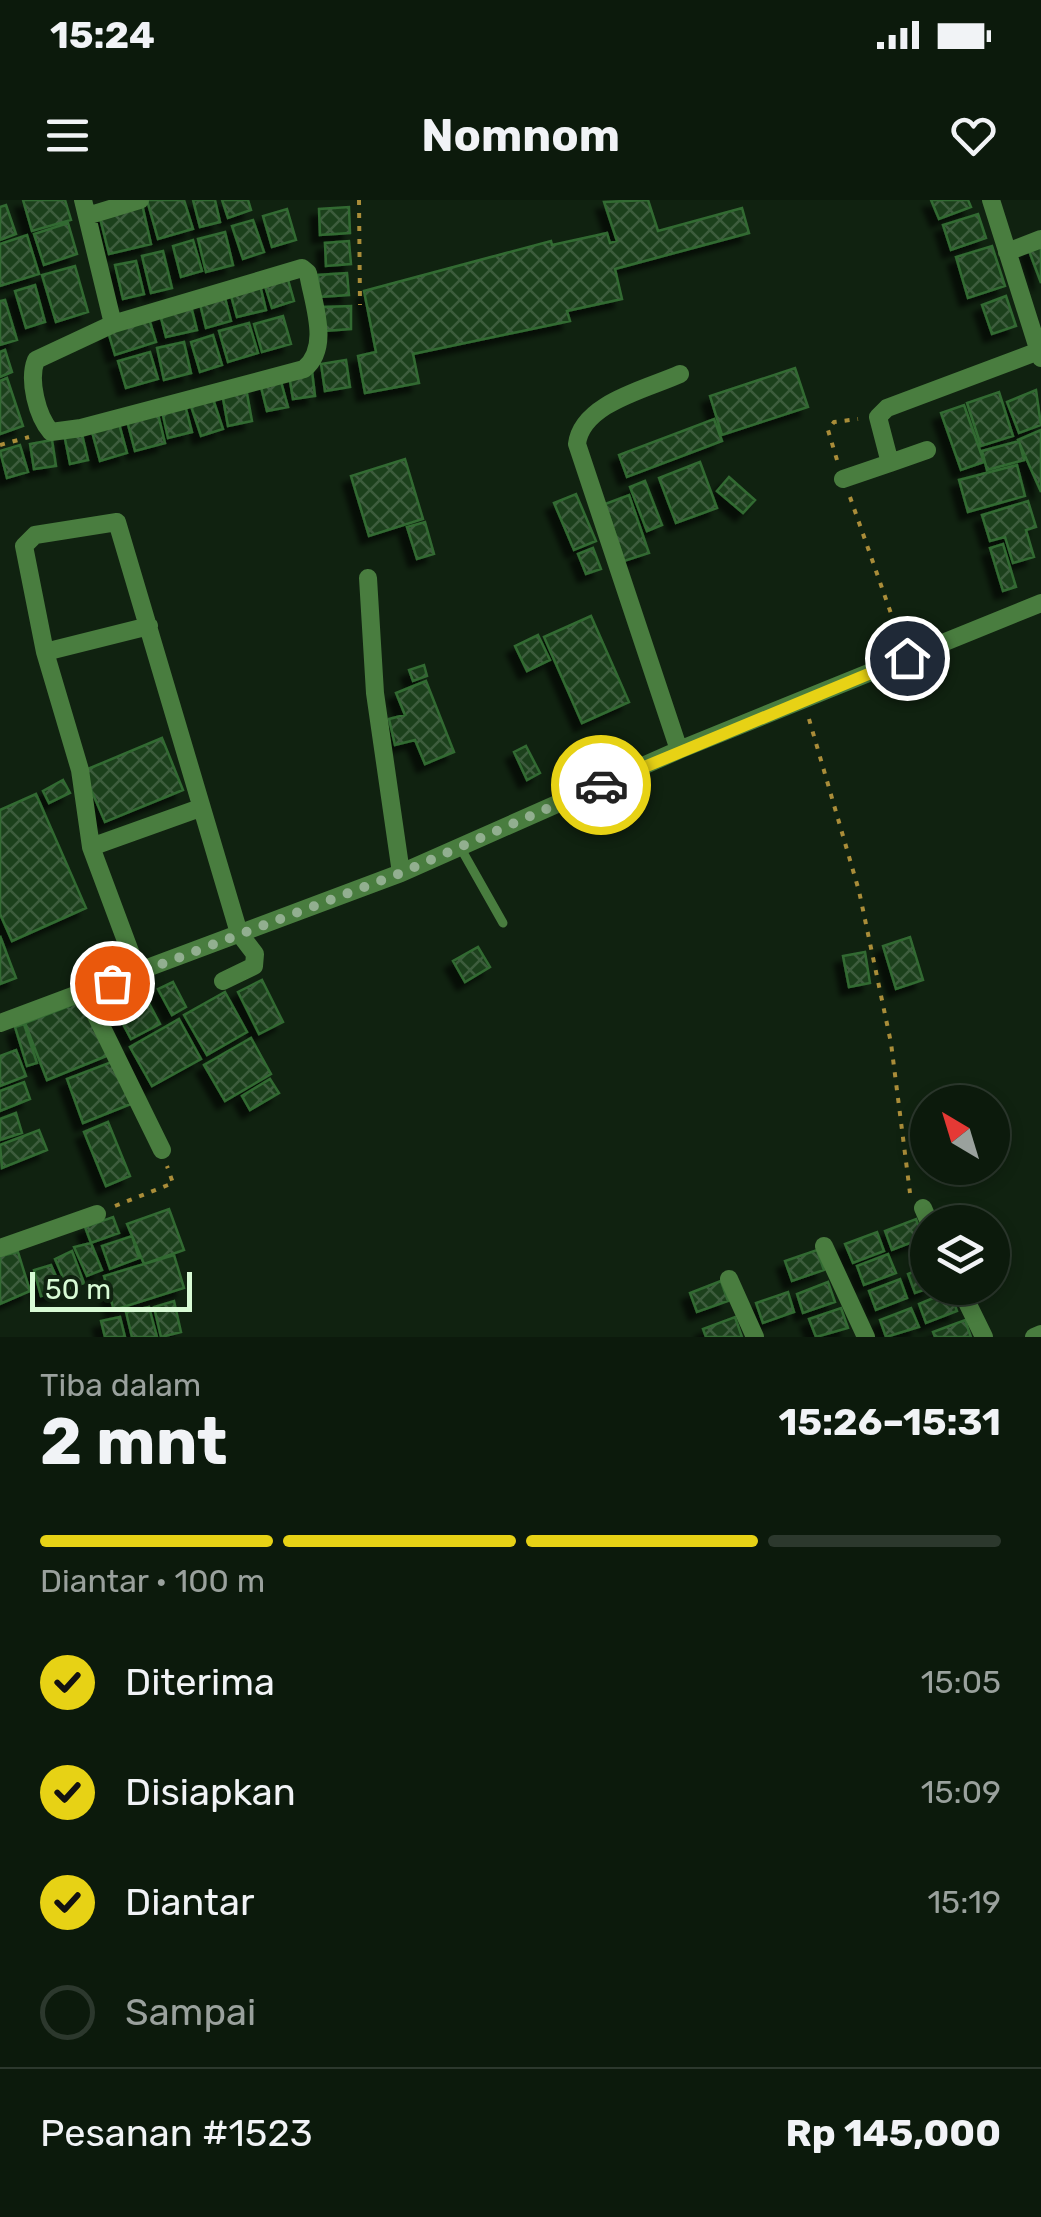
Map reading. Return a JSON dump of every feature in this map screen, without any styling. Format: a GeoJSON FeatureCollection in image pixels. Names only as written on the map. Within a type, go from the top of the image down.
{"type":"FeatureCollection","features":[{"type":"Feature","properties":{"kind":"street"},"geometry":{"type":"LineString","coordinates":[[113,324],[85,208],[140,200]]}},
{"type":"Feature","properties":{"kind":"street"},"geometry":{"type":"LineString","coordinates":[[890,463],[878,417],[888,408],[1040,354],[992,200]]}},
{"type":"Feature","properties":{"kind":"street"},"geometry":{"type":"LineString","coordinates":[[1007,252],[1041,239]]}},
{"type":"Feature","properties":{"kind":"street"},"geometry":{"type":"LineString","coordinates":[[302,268],[308,274],[319,341],[314,360],[304,369],[51,432],[42,422],[37,402],[36,360],[113,324],[302,268]]}},
{"type":"Feature","properties":{"kind":"street"},"geometry":{"type":"LineString","coordinates":[[679,750],[576,444],[578,430],[592,413],[680,374]]}},
{"type":"Feature","properties":{"kind":"street"},"geometry":{"type":"LineString","coordinates":[[843,480],[926,450]]}},
{"type":"Feature","properties":{"kind":"street"},"geometry":{"type":"LineString","coordinates":[[138,972],[90,847],[80,770],[45,652],[24,556],[24,546],[35,535],[117,522],[239,934],[254,954],[254,966],[223,981]]}},
{"type":"Feature","properties":{"kind":"street"},"geometry":{"type":"LineString","coordinates":[[368,578],[376,693],[401,873]]}},
{"type":"Feature","properties":{"kind":"street"},"geometry":{"type":"LineString","coordinates":[[0,1023],[401,873],[679,750],[1041,603]]}},
{"type":"Feature","properties":{"kind":"street"},"geometry":{"type":"LineString","coordinates":[[45,652],[149,626]]}},
{"type":"Feature","properties":{"kind":"street"},"geometry":{"type":"LineString","coordinates":[[90,847],[200,808]]}},
{"type":"Feature","properties":{"kind":"street"},"geometry":{"type":"LineString","coordinates":[[85,993],[162,1150]]}},
{"type":"Feature","properties":{"kind":"street"},"geometry":{"type":"LineString","coordinates":[[0,1248],[97,1214]]}},
{"type":"Feature","properties":{"kind":"street"},"geometry":{"type":"LineString","coordinates":[[824,1246],[866,1337]]}},
{"type":"Feature","properties":{"kind":"street"},"geometry":{"type":"LineString","coordinates":[[729,1279],[755,1337]]}},
{"type":"Feature","properties":{"kind":"street"},"geometry":{"type":"LineString","coordinates":[[968,1305],[984,1337]]}},
{"type":"Feature","properties":{"kind":"lane"},"geometry":{"type":"LineString","coordinates":[[460,847],[503,923]]}},
{"type":"Feature","properties":{"kind":"path"},"geometry":{"type":"LineString","coordinates":[[360,200],[360,305]]}},
{"type":"Feature","properties":{"kind":"path"},"geometry":{"type":"LineString","coordinates":[[878,417],[834,422],[828,430],[907,658]]}},
{"type":"Feature","properties":{"kind":"path"},"geometry":{"type":"LineString","coordinates":[[0,445],[51,432]]}},
{"type":"Feature","properties":{"kind":"path"},"geometry":{"type":"LineString","coordinates":[[804,700],[858,891],[920,1205]]}},
{"type":"Feature","properties":{"kind":"path"},"geometry":{"type":"LineString","coordinates":[[97,1214],[173,1183],[162,1150]]}},
{"type":"Feature","properties":{"kind":"building"},"geometry":{"type":"Polygon","coordinates":[[[23,200],[65,200],[71,220],[32,231],[23,200]]]}},
{"type":"Feature","properties":{"kind":"building"},"geometry":{"type":"Polygon","coordinates":[[[147,200],[184,200],[193,229],[158,239],[147,200]]]}},
{"type":"Feature","properties":{"kind":"building"},"geometry":{"type":"Polygon","coordinates":[[[193,200],[215,200],[220,222],[200,227],[193,200]]]}},
{"type":"Feature","properties":{"kind":"building"},"geometry":{"type":"Polygon","coordinates":[[[222,200],[248,200],[251,210],[228,218],[222,200]]]}},
{"type":"Feature","properties":{"kind":"building"},"geometry":{"type":"Polygon","coordinates":[[[648,200],[658,231],[742,208],[749,233],[615,269],[622,299],[567,311],[570,321],[413,354],[419,383],[365,393],[358,356],[376,352],[364,291],[551,241],[552,245],[607,233],[610,243],[617,241],[604,202],[648,200]]]}},
{"type":"Feature","properties":{"kind":"building"},"geometry":{"type":"Polygon","coordinates":[[[931,200],[968,200],[971,207],[939,219],[931,200]]]}},
{"type":"Feature","properties":{"kind":"building"},"geometry":{"type":"Polygon","coordinates":[[[142,204],[151,244],[109,254],[99,214],[142,204]]]}},
{"type":"Feature","properties":{"kind":"building"},"geometry":{"type":"Polygon","coordinates":[[[6,205],[16,234],[0,240],[0,207],[6,205]]]}},
{"type":"Feature","properties":{"kind":"building"},"geometry":{"type":"Polygon","coordinates":[[[349,207],[350,233],[320,235],[319,209],[349,207]]]}},
{"type":"Feature","properties":{"kind":"building"},"geometry":{"type":"Polygon","coordinates":[[[287,209],[296,240],[272,247],[263,216],[287,209]]]}},
{"type":"Feature","properties":{"kind":"building"},"geometry":{"type":"Polygon","coordinates":[[[978,214],[986,238],[951,250],[943,225],[978,214]]]}},
{"type":"Feature","properties":{"kind":"building"},"geometry":{"type":"Polygon","coordinates":[[[253,220],[264,252],[243,259],[232,226],[253,220]]]}},
{"type":"Feature","properties":{"kind":"building"},"geometry":{"type":"Polygon","coordinates":[[[68,223],[77,254],[44,265],[34,234],[68,223]]]}},
{"type":"Feature","properties":{"kind":"building"},"geometry":{"type":"Polygon","coordinates":[[[225,232],[233,265],[206,272],[198,239],[225,232]]]}},
{"type":"Feature","properties":{"kind":"building"},"geometry":{"type":"Polygon","coordinates":[[[27,235],[39,274],[0,286],[0,244],[27,235]]]}},
{"type":"Feature","properties":{"kind":"building"},"geometry":{"type":"Polygon","coordinates":[[[193,240],[202,271],[181,277],[173,246],[193,240]]]}},
{"type":"Feature","properties":{"kind":"building"},"geometry":{"type":"Polygon","coordinates":[[[349,241],[351,264],[326,266],[325,243],[349,241]]]}},
{"type":"Feature","properties":{"kind":"building"},"geometry":{"type":"Polygon","coordinates":[[[1041,244],[1041,283],[1028,248],[1041,244]]]}},
{"type":"Feature","properties":{"kind":"building"},"geometry":{"type":"Polygon","coordinates":[[[992,246],[1005,286],[968,298],[956,257],[992,246]]]}},
{"type":"Feature","properties":{"kind":"building"},"geometry":{"type":"Polygon","coordinates":[[[163,251],[172,288],[151,293],[142,256],[163,251]]]}},
{"type":"Feature","properties":{"kind":"building"},"geometry":{"type":"Polygon","coordinates":[[[136,261],[144,294],[123,299],[115,265],[136,261]]]}},
{"type":"Feature","properties":{"kind":"building"},"geometry":{"type":"Polygon","coordinates":[[[75,266],[88,312],[56,322],[42,275],[75,266]]]}},
{"type":"Feature","properties":{"kind":"building"},"geometry":{"type":"Polygon","coordinates":[[[347,273],[349,295],[319,297],[318,275],[347,273]]]}},
{"type":"Feature","properties":{"kind":"building"},"geometry":{"type":"Polygon","coordinates":[[[287,276],[294,301],[272,308],[264,283],[287,276]]]}},
{"type":"Feature","properties":{"kind":"building"},"geometry":{"type":"Polygon","coordinates":[[[35,285],[45,322],[26,328],[15,291],[35,285]]]}},
{"type":"Feature","properties":{"kind":"building"},"geometry":{"type":"Polygon","coordinates":[[[260,285],[266,310],[237,317],[230,292],[260,285]]]}},
{"type":"Feature","properties":{"kind":"building"},"geometry":{"type":"Polygon","coordinates":[[[1006,296],[1016,326],[992,334],[982,305],[1006,296]]]}},
{"type":"Feature","properties":{"kind":"building"},"geometry":{"type":"Polygon","coordinates":[[[225,298],[231,321],[206,328],[200,304],[225,298]]]}},
{"type":"Feature","properties":{"kind":"building"},"geometry":{"type":"Polygon","coordinates":[[[5,300],[17,340],[0,345],[0,301],[5,300]]]}},
{"type":"Feature","properties":{"kind":"building"},"geometry":{"type":"Polygon","coordinates":[[[191,306],[197,330],[166,337],[160,314],[191,306]]]}},
{"type":"Feature","properties":{"kind":"building"},"geometry":{"type":"Polygon","coordinates":[[[351,306],[351,329],[324,331],[323,307],[351,306]]]}},
{"type":"Feature","properties":{"kind":"building"},"geometry":{"type":"Polygon","coordinates":[[[148,315],[156,342],[115,355],[107,328],[148,315]]]}},
{"type":"Feature","properties":{"kind":"building"},"geometry":{"type":"Polygon","coordinates":[[[283,316],[291,344],[262,352],[254,324],[283,316]]]}},
{"type":"Feature","properties":{"kind":"building"},"geometry":{"type":"Polygon","coordinates":[[[249,323],[258,353],[228,362],[219,331],[249,323]]]}},
{"type":"Feature","properties":{"kind":"building"},"geometry":{"type":"Polygon","coordinates":[[[213,335],[222,365],[200,372],[191,342],[213,335]]]}},
{"type":"Feature","properties":{"kind":"building"},"geometry":{"type":"Polygon","coordinates":[[[184,342],[191,373],[164,380],[157,348],[184,342]]]}},
{"type":"Feature","properties":{"kind":"building"},"geometry":{"type":"Polygon","coordinates":[[[5,350],[12,372],[0,377],[0,352],[5,350]]]}},
{"type":"Feature","properties":{"kind":"building"},"geometry":{"type":"Polygon","coordinates":[[[150,352],[158,379],[126,388],[118,361],[150,352]]]}},
{"type":"Feature","properties":{"kind":"building"},"geometry":{"type":"Polygon","coordinates":[[[346,360],[350,387],[325,391],[321,364],[346,360]]]}},
{"type":"Feature","properties":{"kind":"building"},"geometry":{"type":"Polygon","coordinates":[[[795,368],[808,407],[722,435],[710,396],[795,368]]]}},
{"type":"Feature","properties":{"kind":"building"},"geometry":{"type":"Polygon","coordinates":[[[312,371],[315,396],[293,399],[289,375],[312,371]]]}},
{"type":"Feature","properties":{"kind":"building"},"geometry":{"type":"Polygon","coordinates":[[[7,378],[23,426],[0,434],[0,381],[7,378]]]}},
{"type":"Feature","properties":{"kind":"building"},"geometry":{"type":"Polygon","coordinates":[[[280,378],[288,407],[267,411],[260,383],[280,378]]]}},
{"type":"Feature","properties":{"kind":"building"},"geometry":{"type":"Polygon","coordinates":[[[246,388],[252,421],[228,426],[222,393],[246,388]]]}},
{"type":"Feature","properties":{"kind":"building"},"geometry":{"type":"Polygon","coordinates":[[[1036,390],[1041,425],[1019,433],[1007,402],[1036,390]]]}},
{"type":"Feature","properties":{"kind":"building"},"geometry":{"type":"Polygon","coordinates":[[[999,392],[1013,436],[981,446],[967,403],[999,392]]]}},
{"type":"Feature","properties":{"kind":"building"},"geometry":{"type":"Polygon","coordinates":[[[212,396],[223,429],[201,436],[190,403],[212,396]]]}},
{"type":"Feature","properties":{"kind":"building"},"geometry":{"type":"Polygon","coordinates":[[[185,405],[192,432],[168,438],[162,411],[185,405]]]}},
{"type":"Feature","properties":{"kind":"building"},"geometry":{"type":"Polygon","coordinates":[[[964,405],[984,462],[961,470],[941,413],[964,405]]]}},
{"type":"Feature","properties":{"kind":"building"},"geometry":{"type":"Polygon","coordinates":[[[157,410],[165,443],[135,451],[126,417],[157,410]]]}},
{"type":"Feature","properties":{"kind":"building"},"geometry":{"type":"Polygon","coordinates":[[[714,419],[722,441],[627,477],[619,455],[714,419]]]}},
{"type":"Feature","properties":{"kind":"building"},"geometry":{"type":"Polygon","coordinates":[[[118,420],[127,453],[100,461],[91,428],[118,420]]]}},
{"type":"Feature","properties":{"kind":"building"},"geometry":{"type":"Polygon","coordinates":[[[81,430],[88,460],[70,464],[64,434],[81,430]]]}},
{"type":"Feature","properties":{"kind":"building"},"geometry":{"type":"Polygon","coordinates":[[[1041,430],[1041,492],[1018,440],[1041,430]]]}},
{"type":"Feature","properties":{"kind":"building"},"geometry":{"type":"Polygon","coordinates":[[[52,440],[56,466],[34,469],[30,444],[52,440]]]}},
{"type":"Feature","properties":{"kind":"building"},"geometry":{"type":"Polygon","coordinates":[[[1019,441],[1024,460],[987,470],[982,451],[1019,441]]]}},
{"type":"Feature","properties":{"kind":"building"},"geometry":{"type":"Polygon","coordinates":[[[20,445],[28,472],[7,478],[0,451],[20,445]]]}},
{"type":"Feature","properties":{"kind":"building"},"geometry":{"type":"Polygon","coordinates":[[[405,459],[423,519],[369,536],[351,476],[405,459]]]}},
{"type":"Feature","properties":{"kind":"building"},"geometry":{"type":"Polygon","coordinates":[[[700,462],[717,508],[676,523],[659,478],[700,462]]]}},
{"type":"Feature","properties":{"kind":"building"},"geometry":{"type":"Polygon","coordinates":[[[1017,465],[1025,496],[968,512],[959,480],[1017,465]]]}},
{"type":"Feature","properties":{"kind":"building"},"geometry":{"type":"Polygon","coordinates":[[[729,477],[755,500],[743,513],[717,491],[729,477]]]}},
{"type":"Feature","properties":{"kind":"building"},"geometry":{"type":"Polygon","coordinates":[[[645,481],[662,525],[647,531],[630,487],[645,481]]]}},
{"type":"Feature","properties":{"kind":"building"},"geometry":{"type":"Polygon","coordinates":[[[576,494],[596,541],[574,550],[554,503],[576,494]]]}},
{"type":"Feature","properties":{"kind":"building"},"geometry":{"type":"Polygon","coordinates":[[[629,495],[649,553],[624,561],[605,504],[629,495]]]}},
{"type":"Feature","properties":{"kind":"building"},"geometry":{"type":"Polygon","coordinates":[[[1028,501],[1036,527],[1026,530],[1034,557],[1013,563],[1005,537],[990,541],[982,515],[1028,501]]]}},
{"type":"Feature","properties":{"kind":"building"},"geometry":{"type":"Polygon","coordinates":[[[425,522],[434,554],[417,559],[407,527],[425,522]]]}},
{"type":"Feature","properties":{"kind":"building"},"geometry":{"type":"Polygon","coordinates":[[[1003,544],[1016,587],[1003,591],[990,548],[1003,544]]]}},
{"type":"Feature","properties":{"kind":"building"},"geometry":{"type":"Polygon","coordinates":[[[593,548],[601,569],[586,574],[578,554],[593,548]]]}},
{"type":"Feature","properties":{"kind":"building"},"geometry":{"type":"Polygon","coordinates":[[[591,616],[629,702],[582,723],[544,637],[591,616]]]}},
{"type":"Feature","properties":{"kind":"building"},"geometry":{"type":"Polygon","coordinates":[[[538,635],[550,660],[527,671],[515,646],[538,635]]]}},
{"type":"Feature","properties":{"kind":"building"},"geometry":{"type":"Polygon","coordinates":[[[424,665],[427,676],[413,681],[409,670],[424,665]]]}},
{"type":"Feature","properties":{"kind":"building"},"geometry":{"type":"Polygon","coordinates":[[[426,681],[454,752],[425,764],[415,740],[395,745],[389,719],[405,715],[396,693],[426,681]]]}},
{"type":"Feature","properties":{"kind":"building"},"geometry":{"type":"Polygon","coordinates":[[[162,738],[183,790],[105,822],[83,771],[162,738]]]}},
{"type":"Feature","properties":{"kind":"building"},"geometry":{"type":"Polygon","coordinates":[[[526,746],[540,773],[527,780],[514,752],[526,746]]]}},
{"type":"Feature","properties":{"kind":"building"},"geometry":{"type":"Polygon","coordinates":[[[63,780],[70,793],[49,803],[43,791],[63,780]]]}},
{"type":"Feature","properties":{"kind":"building"},"geometry":{"type":"Polygon","coordinates":[[[36,794],[86,908],[12,941],[0,914],[0,810],[36,794]]]}},
{"type":"Feature","properties":{"kind":"building"},"geometry":{"type":"Polygon","coordinates":[[[0,936],[16,978],[0,984],[0,936]]]}},
{"type":"Feature","properties":{"kind":"building"},"geometry":{"type":"Polygon","coordinates":[[[910,937],[923,980],[896,989],[883,946],[910,937]]]}},
{"type":"Feature","properties":{"kind":"building"},"geometry":{"type":"Polygon","coordinates":[[[478,947],[490,967],[465,982],[453,961],[478,947]]]}},
{"type":"Feature","properties":{"kind":"building"},"geometry":{"type":"Polygon","coordinates":[[[865,952],[870,983],[849,987],[843,956],[865,952]]]}},
{"type":"Feature","properties":{"kind":"building"},"geometry":{"type":"Polygon","coordinates":[[[135,977],[160,1024],[131,1039],[106,992],[135,977]]]}},
{"type":"Feature","properties":{"kind":"building"},"geometry":{"type":"Polygon","coordinates":[[[262,980],[283,1022],[259,1034],[238,992],[262,980]]]}},
{"type":"Feature","properties":{"kind":"building"},"geometry":{"type":"Polygon","coordinates":[[[173,982],[186,1007],[172,1015],[158,989],[173,982]]]}},
{"type":"Feature","properties":{"kind":"building"},"geometry":{"type":"Polygon","coordinates":[[[225,992],[247,1032],[207,1055],[184,1015],[225,992]]]}},
{"type":"Feature","properties":{"kind":"building"},"geometry":{"type":"Polygon","coordinates":[[[87,999],[109,1055],[47,1080],[25,1023],[87,999]]]}},
{"type":"Feature","properties":{"kind":"building"},"geometry":{"type":"Polygon","coordinates":[[[179,1019],[201,1059],[152,1086],[130,1047],[179,1019]]]}},
{"type":"Feature","properties":{"kind":"building"},"geometry":{"type":"Polygon","coordinates":[[[24,1024],[37,1063],[27,1066],[15,1027],[24,1024]]]}},
{"type":"Feature","properties":{"kind":"building"},"geometry":{"type":"Polygon","coordinates":[[[251,1038],[271,1074],[225,1101],[204,1065],[251,1038]]]}},
{"type":"Feature","properties":{"kind":"building"},"geometry":{"type":"Polygon","coordinates":[[[16,1050],[26,1076],[0,1086],[0,1056],[16,1050]]]}},
{"type":"Feature","properties":{"kind":"building"},"geometry":{"type":"Polygon","coordinates":[[[114,1061],[131,1104],[83,1123],[67,1079],[114,1061]]]}},
{"type":"Feature","properties":{"kind":"building"},"geometry":{"type":"Polygon","coordinates":[[[270,1079],[279,1093],[250,1110],[242,1096],[270,1079]]]}},
{"type":"Feature","properties":{"kind":"building"},"geometry":{"type":"Polygon","coordinates":[[[24,1082],[30,1099],[0,1111],[0,1091],[24,1082]]]}},
{"type":"Feature","properties":{"kind":"building"},"geometry":{"type":"Polygon","coordinates":[[[16,1113],[22,1133],[0,1140],[0,1119],[16,1113]]]}},
{"type":"Feature","properties":{"kind":"building"},"geometry":{"type":"Polygon","coordinates":[[[108,1122],[130,1176],[106,1186],[84,1132],[108,1122]]]}},
{"type":"Feature","properties":{"kind":"building"},"geometry":{"type":"Polygon","coordinates":[[[39,1130],[47,1150],[2,1168],[0,1145],[39,1130]]]}},
{"type":"Feature","properties":{"kind":"building"},"geometry":{"type":"Polygon","coordinates":[[[169,1209],[184,1250],[144,1264],[127,1224],[169,1209]]]}},
{"type":"Feature","properties":{"kind":"building"},"geometry":{"type":"Polygon","coordinates":[[[113,1217],[119,1233],[91,1243],[85,1227],[113,1217]]]}},
{"type":"Feature","properties":{"kind":"building"},"geometry":{"type":"Polygon","coordinates":[[[910,1221],[910,1243],[892,1250],[885,1231],[910,1221]]]}},
{"type":"Feature","properties":{"kind":"building"},"geometry":{"type":"Polygon","coordinates":[[[877,1232],[884,1251],[853,1263],[845,1244],[877,1232]]]}},
{"type":"Feature","properties":{"kind":"building"},"geometry":{"type":"Polygon","coordinates":[[[132,1236],[139,1258],[110,1269],[102,1246],[132,1236]]]}},
{"type":"Feature","properties":{"kind":"building"},"geometry":{"type":"Polygon","coordinates":[[[91,1243],[102,1270],[87,1276],[74,1247],[91,1243]]]}},
{"type":"Feature","properties":{"kind":"building"},"geometry":{"type":"Polygon","coordinates":[[[817,1250],[824,1270],[792,1281],[785,1261],[817,1250]]]}},
{"type":"Feature","properties":{"kind":"building"},"geometry":{"type":"Polygon","coordinates":[[[72,1251],[84,1283],[68,1289],[55,1259],[72,1251]]]}},
{"type":"Feature","properties":{"kind":"building"},"geometry":{"type":"Polygon","coordinates":[[[18,1252],[30,1291],[0,1304],[0,1256],[18,1252]]]}},
{"type":"Feature","properties":{"kind":"building"},"geometry":{"type":"Polygon","coordinates":[[[888,1254],[896,1273],[864,1285],[857,1266],[888,1254]]]}},
{"type":"Feature","properties":{"kind":"building"},"geometry":{"type":"Polygon","coordinates":[[[174,1255],[184,1288],[114,1310],[104,1276],[174,1255]]]}},
{"type":"Feature","properties":{"kind":"building"},"geometry":{"type":"Polygon","coordinates":[[[51,1265],[63,1292],[41,1296],[34,1270],[51,1265]]]}},
{"type":"Feature","properties":{"kind":"building"},"geometry":{"type":"Polygon","coordinates":[[[900,1279],[907,1298],[876,1310],[869,1291],[900,1279]]]}},
{"type":"Feature","properties":{"kind":"building"},"geometry":{"type":"Polygon","coordinates":[[[721,1281],[728,1301],[697,1312],[690,1293],[721,1281]]]}},
{"type":"Feature","properties":{"kind":"building"},"geometry":{"type":"Polygon","coordinates":[[[828,1282],[835,1302],[803,1313],[797,1294],[828,1282]]]}},
{"type":"Feature","properties":{"kind":"building"},"geometry":{"type":"Polygon","coordinates":[[[788,1292],[794,1312],[763,1323],[756,1303],[788,1292]]]}},
{"type":"Feature","properties":{"kind":"building"},"geometry":{"type":"Polygon","coordinates":[[[174,1301],[181,1332],[161,1337],[154,1307],[174,1301]]]}},
{"type":"Feature","properties":{"kind":"building"},"geometry":{"type":"Polygon","coordinates":[[[919,1305],[955,1305],[957,1311],[926,1323],[919,1305]]]}},
{"type":"Feature","properties":{"kind":"building"},"geometry":{"type":"Polygon","coordinates":[[[149,1307],[157,1337],[132,1337],[126,1312],[149,1307]]]}},
{"type":"Feature","properties":{"kind":"building"},"geometry":{"type":"Polygon","coordinates":[[[841,1308],[848,1328],[816,1337],[809,1319],[841,1308]]]}},
{"type":"Feature","properties":{"kind":"building"},"geometry":{"type":"Polygon","coordinates":[[[911,1308],[919,1327],[886,1337],[880,1320],[911,1308]]]}},
{"type":"Feature","properties":{"kind":"building"},"geometry":{"type":"Polygon","coordinates":[[[120,1317],[125,1337],[105,1337],[101,1321],[120,1317]]]}},
{"type":"Feature","properties":{"kind":"building"},"geometry":{"type":"Polygon","coordinates":[[[735,1317],[742,1337],[706,1337],[703,1329],[735,1317]]]}},
{"type":"Feature","properties":{"kind":"building"},"geometry":{"type":"Polygon","coordinates":[[[965,1320],[971,1337],[935,1337],[933,1332],[965,1320]]]}},
{"type":"Feature","properties":{"kind":"way so far"},"geometry":{"type":"LineString","coordinates":[[112,983],[401,873],[601,785]]}},
{"type":"Feature","properties":{"kind":"route"},"geometry":{"type":"LineString","coordinates":[[601,785],[907,658]]}}]}
